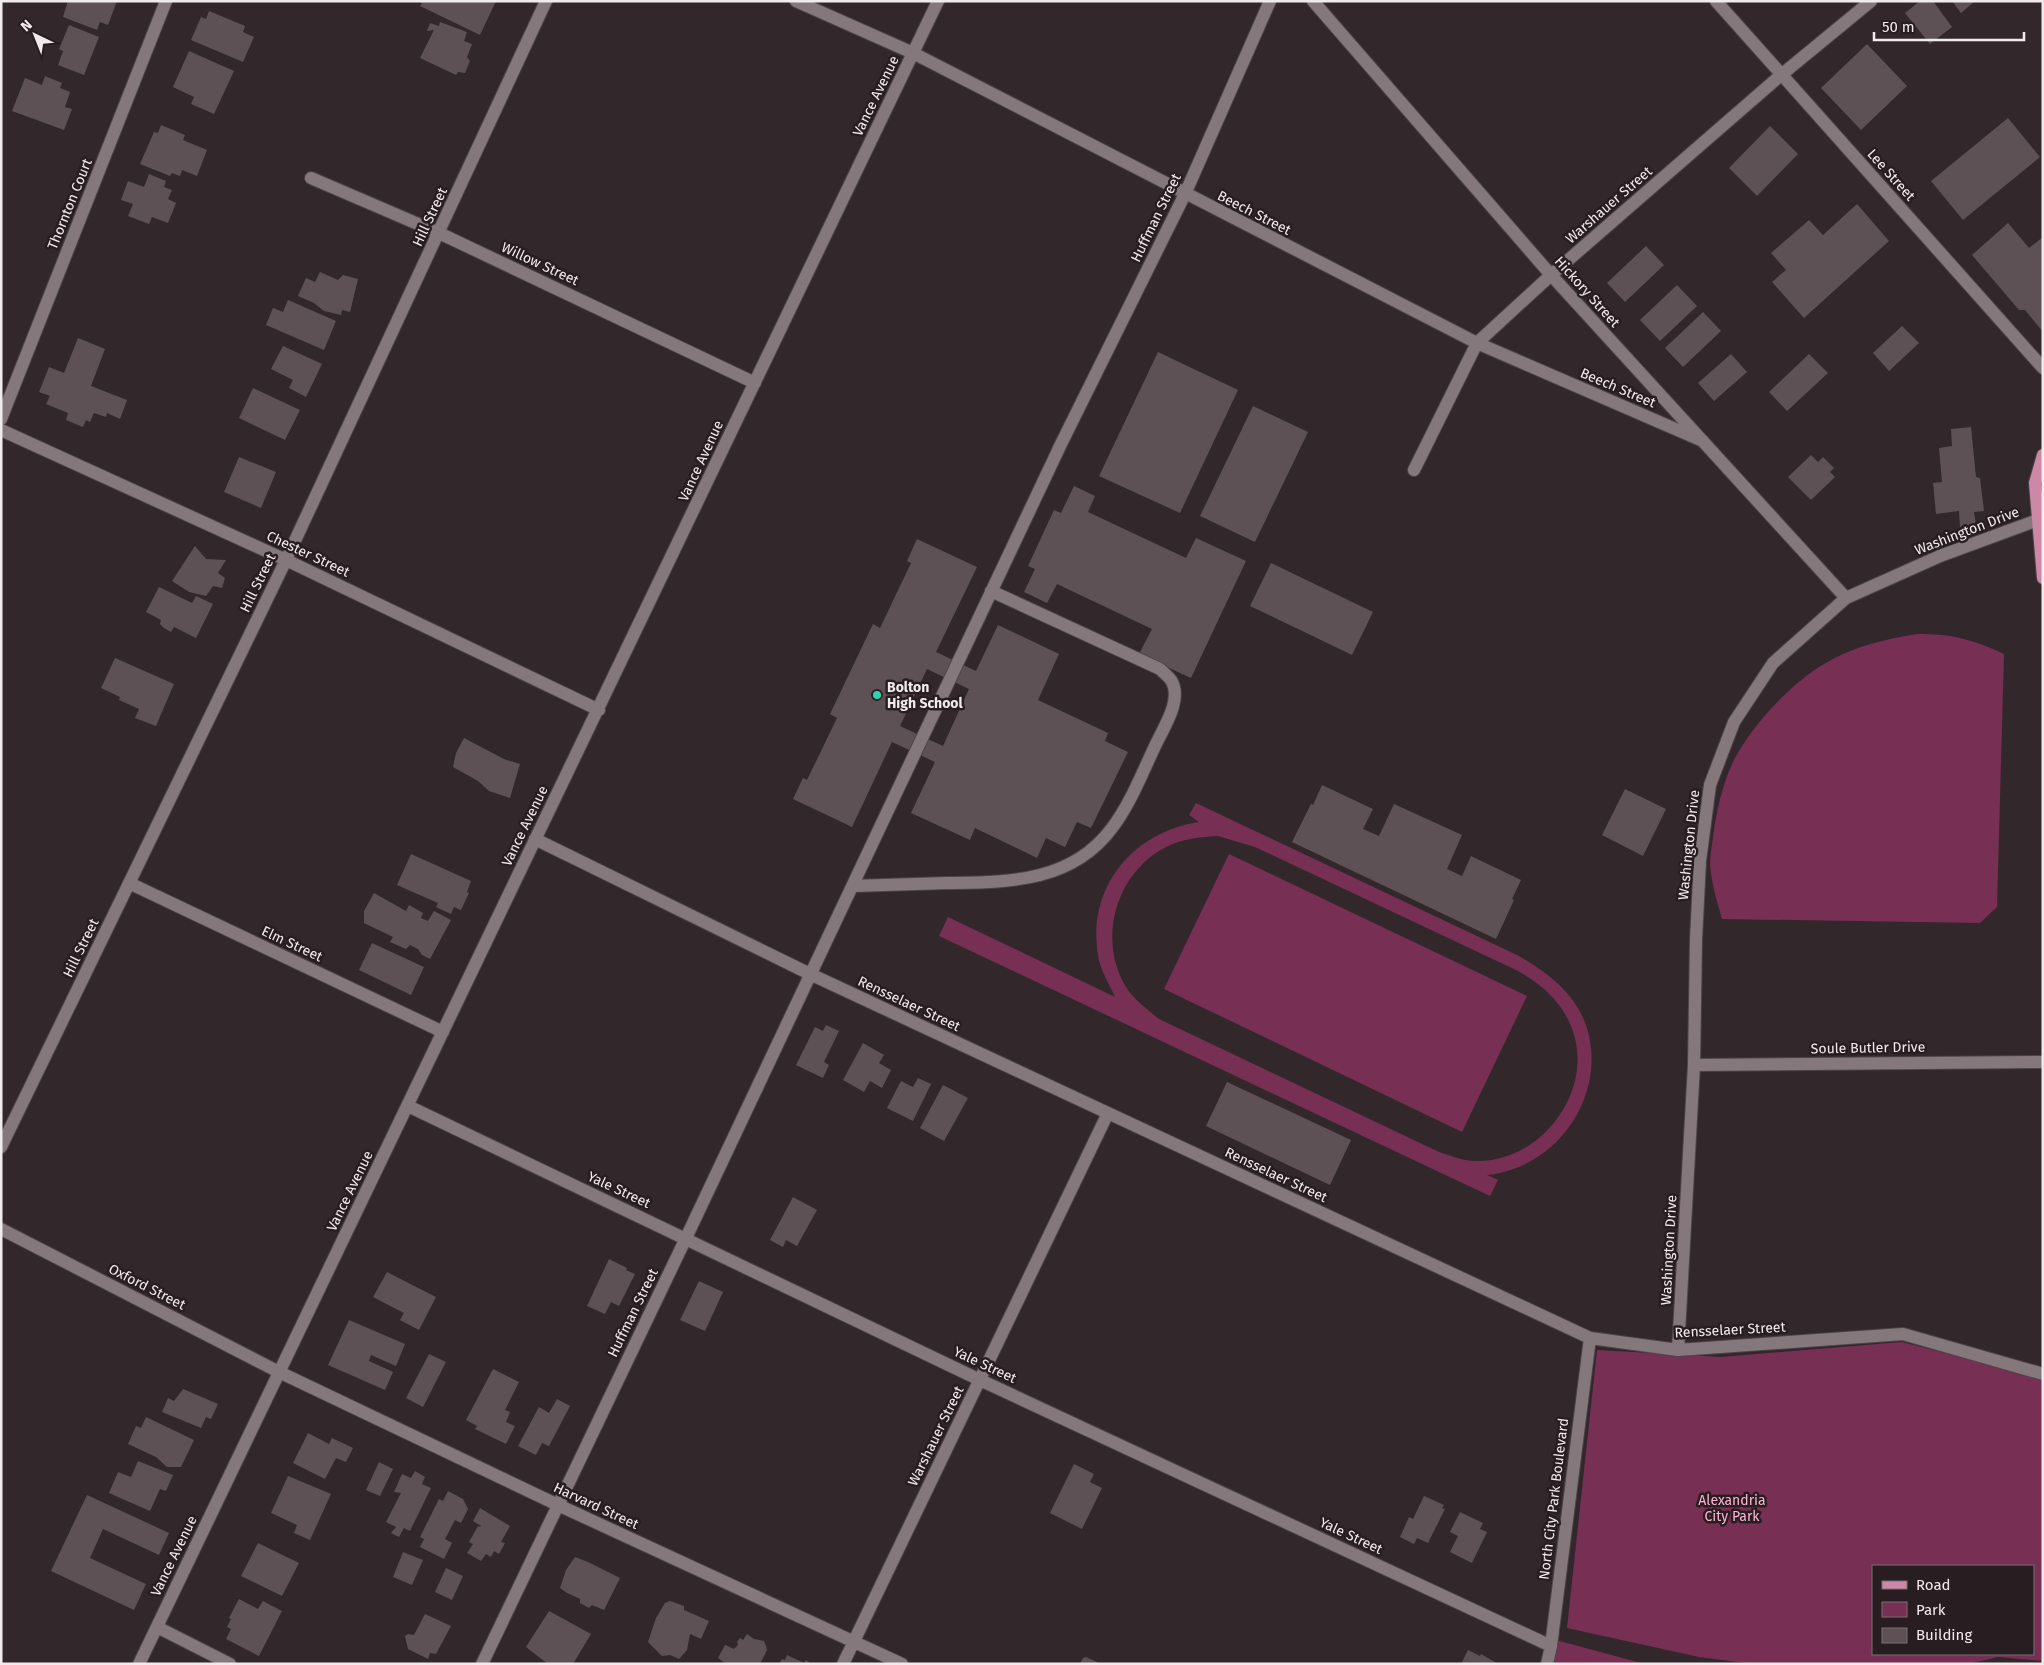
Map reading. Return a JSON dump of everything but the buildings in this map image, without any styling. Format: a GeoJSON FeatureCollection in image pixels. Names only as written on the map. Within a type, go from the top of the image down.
{"type":"FeatureCollection","features":[{"type":"Feature","properties":{"kind":"main road"},"geometry":{"type":"LineString","coordinates":[[2043,455],[2034,483],[2043,578]]}},
{"type":"Feature","properties":{"kind":"street","name":"Thornton Court"},"geometry":{"type":"LineString","coordinates":[[1,418],[166,1]]}},
{"type":"Feature","properties":{"kind":"street","name":"Hill Street"},"geometry":{"type":"LineString","coordinates":[[1,1148],[286,560],[546,1]]}},
{"type":"Feature","properties":{"kind":"street","name":"Beech Street"},"geometry":{"type":"LineString","coordinates":[[796,1],[913,54],[1478,343],[1703,441]]}},
{"type":"Feature","properties":{"kind":"street","name":"Vance Avenue"},"geometry":{"type":"LineString","coordinates":[[139,1664],[938,1]]}},
{"type":"Feature","properties":{"kind":"street","name":"Huffman Street"},"geometry":{"type":"LineString","coordinates":[[482,1664],[686,1238],[1061,444],[1185,194],[1270,1]]}},
{"type":"Feature","properties":{"kind":"street","name":"Hickory Street"},"geometry":{"type":"LineString","coordinates":[[1313,1],[1551,275],[1846,598]]}},
{"type":"Feature","properties":{"kind":"street","name":"Lee Street"},"geometry":{"type":"LineString","coordinates":[[1716,1],[2043,368]]}},
{"type":"Feature","properties":{"kind":"street","name":"Warshauer Street"},"geometry":{"type":"LineString","coordinates":[[1414,470],[1478,343],[1551,275],[1781,75],[1871,1]]}},
{"type":"Feature","properties":{"kind":"street","name":"Willow Street"},"geometry":{"type":"LineString","coordinates":[[311,178],[439,233],[755,382]]}},
{"type":"Feature","properties":{"kind":"street","name":"Chester Street"},"geometry":{"type":"LineString","coordinates":[[1,430],[286,560],[599,710]]}},
{"type":"Feature","properties":{"kind":"street","name":"Washington Drive"},"geometry":{"type":"LineString","coordinates":[[1678,1350],[1694,1065],[1696,939],[1700,861],[1710,785],[1734,722],[1773,663],[1846,598],[1940,556],[2038,520]]}},
{"type":"Feature","properties":{"kind":"street"},"geometry":{"type":"LineString","coordinates":[[852,886],[1011,882],[1045,874],[1072,862],[1093,847],[1112,828],[1132,793],[1170,714],[1175,697],[1172,681],[1160,669],[992,591]]}},
{"type":"Feature","properties":{"kind":"street","name":"Rensselaer Street"},"geometry":{"type":"LineString","coordinates":[[535,839],[810,974],[1590,1338],[1678,1350],[1903,1334],[2043,1374]]}},
{"type":"Feature","properties":{"kind":"street","name":"Elm Street"},"geometry":{"type":"LineString","coordinates":[[129,883],[443,1032]]}},
{"type":"Feature","properties":{"kind":"street","name":"Soule Butler Drive"},"geometry":{"type":"LineString","coordinates":[[1694,1065],[2043,1062]]}},
{"type":"Feature","properties":{"kind":"street","name":"Yale Street"},"geometry":{"type":"LineString","coordinates":[[408,1106],[980,1380],[1551,1646]]}},
{"type":"Feature","properties":{"kind":"street","name":"Warshauer Street"},"geometry":{"type":"LineString","coordinates":[[843,1664],[1108,1113]]}},
{"type":"Feature","properties":{"kind":"street","name":"Oxford Street"},"geometry":{"type":"LineString","coordinates":[[1,1229],[279,1372]]}},
{"type":"Feature","properties":{"kind":"street","name":"North City Park Boulevard"},"geometry":{"type":"LineString","coordinates":[[1547,1664],[1551,1646],[1590,1338]]}},
{"type":"Feature","properties":{"kind":"street","name":"Harvard Street"},"geometry":{"type":"LineString","coordinates":[[279,1372],[558,1506],[902,1664]]}},
{"type":"Feature","properties":{"kind":"street"},"geometry":{"type":"LineString","coordinates":[[157,1627],[230,1664]]}},
{"type":"Feature","properties":{"kind":"green space"},"geometry":{"type":"Polygon","coordinates":[[[1917,634],[1962,638],[2004,654],[1997,907],[1980,923],[1722,919],[1714,891],[1710,863],[1714,828],[1728,772],[1749,736],[1784,695],[1797,683],[1824,664],[1869,644],[1917,634]]]}},
{"type":"Feature","properties":{"kind":"green space"},"geometry":{"type":"Polygon","coordinates":[[[1196,803],[1519,956],[1559,984],[1581,1013],[1586,1025],[1591,1051],[1590,1077],[1584,1101],[1572,1123],[1556,1143],[1536,1158],[1513,1169],[1487,1175],[1498,1180],[1490,1196],[939,936],[948,917],[1115,997],[1099,961],[1096,930],[1100,907],[1108,886],[1120,867],[1135,851],[1154,837],[1175,828],[1199,822],[1189,815],[1196,803]],[[1218,836],[1184,840],[1166,847],[1148,859],[1134,874],[1123,891],[1116,910],[1113,951],[1118,971],[1128,990],[1135,998],[1159,1019],[1439,1152],[1471,1161],[1500,1158],[1522,1149],[1542,1136],[1558,1118],[1570,1096],[1576,1074],[1577,1050],[1571,1026],[1555,1000],[1541,987],[1516,970],[1255,847],[1218,836]]]}},
{"type":"Feature","properties":{"kind":"green space"},"geometry":{"type":"Polygon","coordinates":[[[1229,854],[1527,996],[1462,1132],[1164,989],[1229,854]]]}},
{"type":"Feature","properties":{"kind":"green space","name":"Alexandria City Park"},"geometry":{"type":"Polygon","coordinates":[[[1902,1342],[2043,1378],[2043,1661],[1998,1657],[1968,1664],[1753,1664],[1699,1657],[1567,1628],[1597,1350],[1721,1357],[1902,1342]]]}},
{"type":"Feature","properties":{"kind":"green space"},"geometry":{"type":"Polygon","coordinates":[[[1552,1639],[1645,1664],[1551,1664],[1552,1639]]]}},
{"type":"Feature","properties":{"kind":"place","name":"Bolton High School"},"geometry":{"type":"Point","coordinates":[877,695]}}]}
